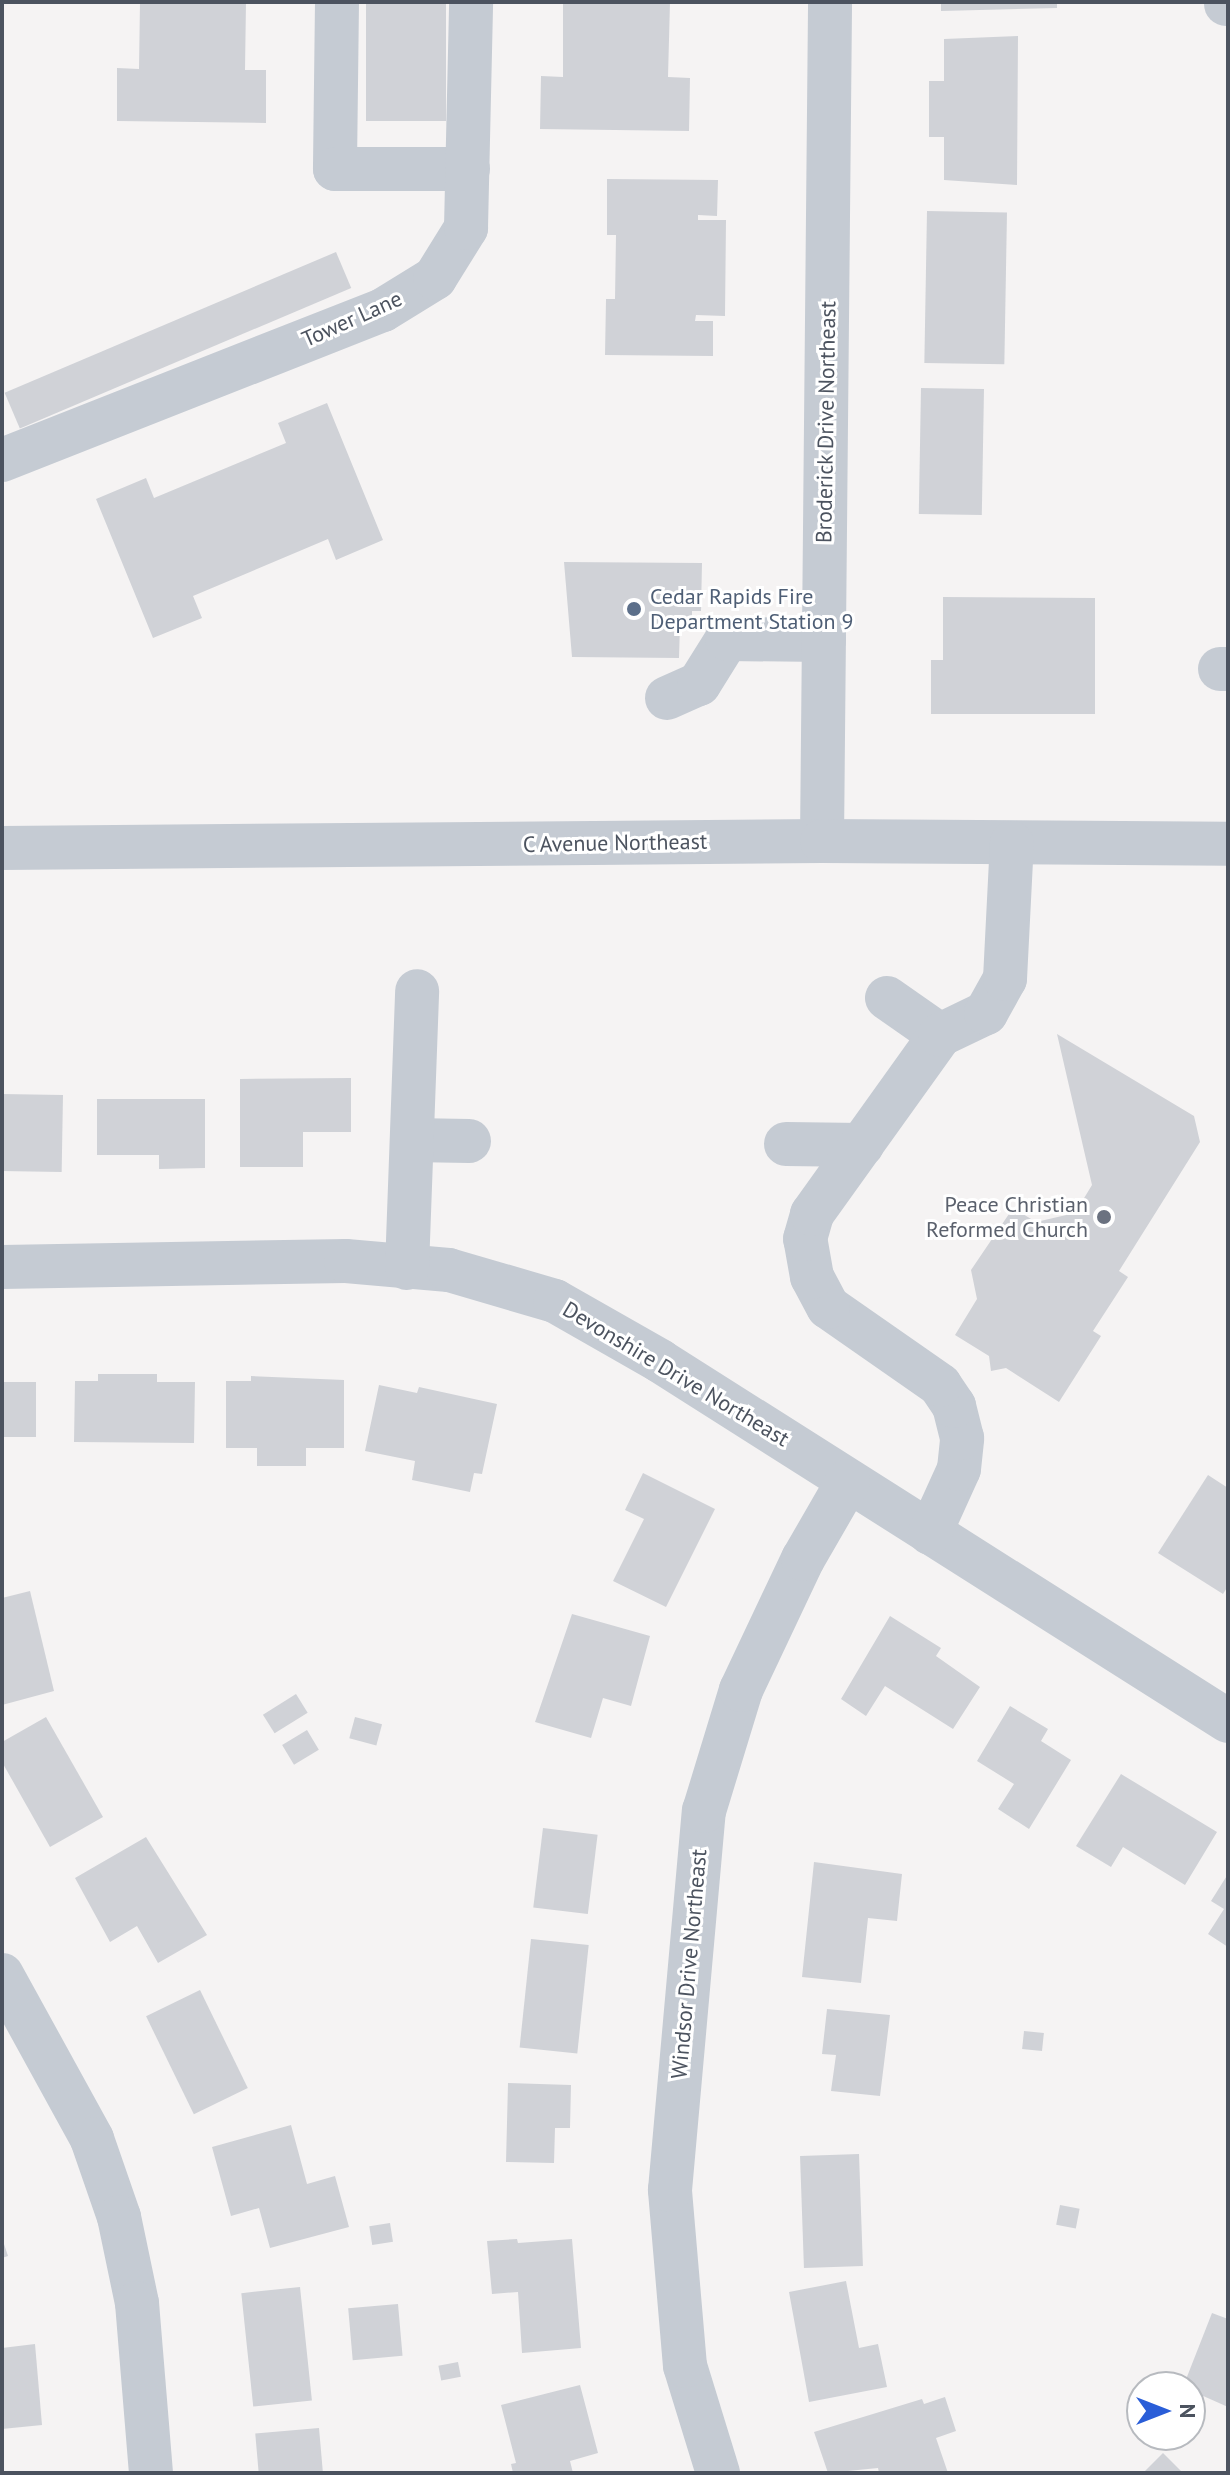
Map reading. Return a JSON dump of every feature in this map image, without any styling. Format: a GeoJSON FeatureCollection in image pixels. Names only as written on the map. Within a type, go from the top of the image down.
{"type":"FeatureCollection","features":[{"type":"Feature","properties":{"kind":"street"},"geometry":{"type":"LineString","coordinates":[[337,2],[335,169],[468,169]]}},
{"type":"Feature","properties":{"kind":"street","name":"Tower Lane"},"geometry":{"type":"LineString","coordinates":[[2,460],[383,310],[435,278],[466,228],[471,2]]}},
{"type":"Feature","properties":{"kind":"street","name":"Broderick Drive Northeast"},"geometry":{"type":"LineString","coordinates":[[822,841],[830,2]]}},
{"type":"Feature","properties":{"kind":"street"},"geometry":{"type":"LineString","coordinates":[[667,698],[699,684],[727,639],[824,640]]}},
{"type":"Feature","properties":{"kind":"street","name":"C Avenue Northeast"},"geometry":{"type":"LineString","coordinates":[[2,848],[822,841],[1228,844]]}},
{"type":"Feature","properties":{"kind":"street"},"geometry":{"type":"LineString","coordinates":[[930,1533],[959,1469],[962,1438],[954,1406],[940,1385],[828,1307],[812,1277],[805,1239],[812,1214],[940,1035],[986,1013],[1005,979],[1012,843]]}},
{"type":"Feature","properties":{"kind":"street"},"geometry":{"type":"LineString","coordinates":[[407,1268],[417,991]]}},
{"type":"Feature","properties":{"kind":"street"},"geometry":{"type":"LineString","coordinates":[[887,998],[940,1035]]}},
{"type":"Feature","properties":{"kind":"street"},"geometry":{"type":"LineString","coordinates":[[412,1140],[469,1141]]}},
{"type":"Feature","properties":{"kind":"street"},"geometry":{"type":"LineString","coordinates":[[786,1144],[862,1145]]}},
{"type":"Feature","properties":{"kind":"street","name":"Devonshire Drive Northeast"},"geometry":{"type":"LineString","coordinates":[[2,1267],[346,1261],[449,1270],[555,1301],[848,1481],[1228,1721]]}},
{"type":"Feature","properties":{"kind":"street","name":"Windsor Drive Northeast"},"geometry":{"type":"LineString","coordinates":[[718,2473],[685,2366],[670,2190],[704,1811],[741,1690],[803,1559],[848,1481]]}},
{"type":"Feature","properties":{"kind":"street"},"geometry":{"type":"LineString","coordinates":[[2,1975],[92,2139],[119,2217],[137,2303],[151,2473]]}},
{"type":"Feature","properties":{"kind":"building"},"geometry":{"type":"Polygon","coordinates":[[[140,2],[246,2],[245,70],[266,70],[266,123],[117,121],[117,68],[139,69],[140,2]]]}},
{"type":"Feature","properties":{"kind":"building"},"geometry":{"type":"Polygon","coordinates":[[[366,2],[446,2],[446,121],[366,121],[366,2]]]}},
{"type":"Feature","properties":{"kind":"building"},"geometry":{"type":"Polygon","coordinates":[[[563,2],[670,2],[668,77],[690,78],[689,131],[540,129],[541,76],[563,77],[563,2]]]}},
{"type":"Feature","properties":{"kind":"building"},"geometry":{"type":"Polygon","coordinates":[[[941,2],[1057,2],[1057,8],[941,11],[941,2]]]}},
{"type":"Feature","properties":{"kind":"building"},"geometry":{"type":"Polygon","coordinates":[[[1018,36],[1017,185],[944,180],[944,137],[929,137],[929,81],[944,81],[944,39],[1018,36]]]}},
{"type":"Feature","properties":{"kind":"building"},"geometry":{"type":"Polygon","coordinates":[[[607,179],[718,180],[717,216],[698,215],[698,220],[726,220],[725,316],[696,315],[695,321],[713,321],[713,356],[605,355],[606,299],[615,299],[616,235],[607,235],[607,179]]]}},
{"type":"Feature","properties":{"kind":"building"},"geometry":{"type":"Polygon","coordinates":[[[927,211],[1007,212],[1004,364],[924,363],[927,211]]]}},
{"type":"Feature","properties":{"kind":"building"},"geometry":{"type":"Polygon","coordinates":[[[336,252],[351,288],[20,429],[5,393],[336,252]]]}},
{"type":"Feature","properties":{"kind":"building"},"geometry":{"type":"Polygon","coordinates":[[[921,388],[984,389],[982,515],[919,514],[921,388]]]}},
{"type":"Feature","properties":{"kind":"building"},"geometry":{"type":"Polygon","coordinates":[[[327,403],[383,540],[336,560],[328,539],[193,596],[202,618],[153,638],[96,499],[146,478],[154,498],[286,443],[278,423],[327,403]]]}},
{"type":"Feature","properties":{"kind":"building","name":"Cedar Rapids Fire Department Station 9"},"geometry":{"type":"Polygon","coordinates":[[[564,562],[702,563],[701,611],[692,611],[692,624],[680,624],[679,658],[572,657],[564,562]]]}},
{"type":"Feature","properties":{"kind":"building"},"geometry":{"type":"Polygon","coordinates":[[[943,597],[1095,598],[1095,714],[931,714],[931,660],[943,660],[943,597]]]}},
{"type":"Feature","properties":{"kind":"building","name":"Peace Christian Reformed Church"},"geometry":{"type":"Polygon","coordinates":[[[1057,1034],[1194,1116],[1200,1142],[1119,1271],[1128,1277],[1093,1331],[1101,1336],[1059,1402],[1006,1368],[991,1371],[989,1356],[955,1335],[977,1299],[971,1270],[1013,1208],[1036,1222],[1075,1213],[1092,1185],[1057,1034]]]}},
{"type":"Feature","properties":{"kind":"building"},"geometry":{"type":"Polygon","coordinates":[[[351,1078],[351,1132],[303,1132],[303,1167],[240,1167],[240,1079],[351,1078]]]}},
{"type":"Feature","properties":{"kind":"building"},"geometry":{"type":"Polygon","coordinates":[[[2,1094],[63,1095],[62,1172],[2,1171],[2,1094]]]}},
{"type":"Feature","properties":{"kind":"building"},"geometry":{"type":"Polygon","coordinates":[[[97,1099],[205,1099],[205,1168],[159,1169],[159,1155],[97,1155],[97,1099]]]}},
{"type":"Feature","properties":{"kind":"building"},"geometry":{"type":"Polygon","coordinates":[[[98,1374],[157,1374],[157,1382],[195,1382],[194,1443],[74,1442],[75,1381],[98,1381],[98,1374]]]}},
{"type":"Feature","properties":{"kind":"building"},"geometry":{"type":"Polygon","coordinates":[[[251,1376],[344,1380],[344,1448],[306,1448],[306,1466],[257,1466],[257,1448],[226,1448],[226,1381],[251,1381],[251,1376]]]}},
{"type":"Feature","properties":{"kind":"building"},"geometry":{"type":"Polygon","coordinates":[[[2,1382],[36,1382],[36,1437],[2,1437],[2,1382]]]}},
{"type":"Feature","properties":{"kind":"building"},"geometry":{"type":"Polygon","coordinates":[[[379,1385],[417,1393],[419,1387],[497,1404],[482,1474],[474,1473],[470,1492],[412,1480],[415,1461],[365,1451],[379,1385]]]}},
{"type":"Feature","properties":{"kind":"building"},"geometry":{"type":"Polygon","coordinates":[[[643,1473],[715,1509],[666,1607],[613,1581],[644,1519],[625,1510],[643,1473]]]}},
{"type":"Feature","properties":{"kind":"building"},"geometry":{"type":"Polygon","coordinates":[[[1208,1475],[1228,1488],[1228,1586],[1223,1594],[1158,1553],[1208,1475]]]}},
{"type":"Feature","properties":{"kind":"building"},"geometry":{"type":"Polygon","coordinates":[[[30,1591],[54,1691],[2,1705],[2,1598],[30,1591]]]}},
{"type":"Feature","properties":{"kind":"building"},"geometry":{"type":"Polygon","coordinates":[[[572,1614],[650,1636],[631,1706],[603,1698],[591,1738],[535,1722],[572,1614]]]}},
{"type":"Feature","properties":{"kind":"building"},"geometry":{"type":"Polygon","coordinates":[[[890,1616],[941,1648],[936,1656],[980,1687],[953,1729],[885,1686],[866,1716],[841,1699],[890,1616]]]}},
{"type":"Feature","properties":{"kind":"building"},"geometry":{"type":"Polygon","coordinates":[[[296,1694],[308,1713],[275,1733],[263,1715],[296,1694]]]}},
{"type":"Feature","properties":{"kind":"building"},"geometry":{"type":"Polygon","coordinates":[[[1010,1706],[1048,1729],[1041,1741],[1071,1760],[1029,1829],[998,1809],[1014,1784],[977,1761],[1010,1706]]]}},
{"type":"Feature","properties":{"kind":"building"},"geometry":{"type":"Polygon","coordinates":[[[46,1717],[103,1817],[50,1847],[2,1762],[2,1742],[46,1717]]]}},
{"type":"Feature","properties":{"kind":"building"},"geometry":{"type":"Polygon","coordinates":[[[355,1717],[382,1724],[376,1745],[349,1738],[355,1717]]]}},
{"type":"Feature","properties":{"kind":"building"},"geometry":{"type":"Polygon","coordinates":[[[307,1730],[319,1750],[294,1765],[282,1745],[307,1730]]]}},
{"type":"Feature","properties":{"kind":"building"},"geometry":{"type":"Polygon","coordinates":[[[1121,1774],[1217,1832],[1185,1885],[1123,1847],[1111,1867],[1076,1846],[1121,1774]]]}},
{"type":"Feature","properties":{"kind":"building"},"geometry":{"type":"Polygon","coordinates":[[[543,1828],[598,1835],[588,1914],[533,1907],[543,1828]]]}},
{"type":"Feature","properties":{"kind":"building"},"geometry":{"type":"Polygon","coordinates":[[[146,1837],[207,1935],[158,1963],[137,1926],[110,1942],[75,1878],[146,1837]]]}},
{"type":"Feature","properties":{"kind":"building"},"geometry":{"type":"Polygon","coordinates":[[[814,1862],[902,1874],[897,1921],[868,1918],[861,1983],[802,1977],[814,1862]]]}},
{"type":"Feature","properties":{"kind":"building"},"geometry":{"type":"Polygon","coordinates":[[[1228,1874],[1228,1947],[1208,1934],[1224,1909],[1211,1901],[1228,1874]]]}},
{"type":"Feature","properties":{"kind":"building"},"geometry":{"type":"Polygon","coordinates":[[[531,1939],[589,1945],[577,2053],[520,2047],[531,1939]]]}},
{"type":"Feature","properties":{"kind":"building"},"geometry":{"type":"Polygon","coordinates":[[[200,1990],[248,2088],[194,2114],[146,2016],[200,1990]]]}},
{"type":"Feature","properties":{"kind":"building"},"geometry":{"type":"Polygon","coordinates":[[[827,2009],[890,2015],[880,2096],[831,2091],[836,2055],[822,2054],[827,2009]]]}},
{"type":"Feature","properties":{"kind":"building"},"geometry":{"type":"Polygon","coordinates":[[[1024,2031],[1044,2033],[1042,2051],[1022,2049],[1024,2031]]]}},
{"type":"Feature","properties":{"kind":"building"},"geometry":{"type":"Polygon","coordinates":[[[508,2083],[571,2085],[570,2128],[555,2128],[554,2163],[506,2162],[508,2083]]]}},
{"type":"Feature","properties":{"kind":"building"},"geometry":{"type":"Polygon","coordinates":[[[291,2125],[307,2184],[335,2176],[349,2227],[270,2248],[259,2208],[231,2216],[212,2147],[291,2125]]]}},
{"type":"Feature","properties":{"kind":"building"},"geometry":{"type":"Polygon","coordinates":[[[859,2154],[863,2266],[804,2268],[800,2156],[859,2154]]]}},
{"type":"Feature","properties":{"kind":"building"},"geometry":{"type":"Polygon","coordinates":[[[1060,2205],[1080,2209],[1076,2228],[1056,2225],[1060,2205]]]}},
{"type":"Feature","properties":{"kind":"building"},"geometry":{"type":"Polygon","coordinates":[[[390,2223],[393,2242],[372,2245],[369,2226],[390,2223]]]}},
{"type":"Feature","properties":{"kind":"building"},"geometry":{"type":"Polygon","coordinates":[[[2,2238],[8,2256],[2,2258],[2,2238]]]}},
{"type":"Feature","properties":{"kind":"building"},"geometry":{"type":"Polygon","coordinates":[[[517,2239],[518,2243],[572,2239],[581,2348],[522,2353],[518,2292],[492,2294],[487,2241],[517,2239]]]}},
{"type":"Feature","properties":{"kind":"building"},"geometry":{"type":"Polygon","coordinates":[[[846,2281],[859,2348],[878,2344],[887,2387],[809,2402],[789,2292],[846,2281]]]}},
{"type":"Feature","properties":{"kind":"building"},"geometry":{"type":"Polygon","coordinates":[[[300,2287],[312,2400],[253,2407],[241,2293],[300,2287]]]}},
{"type":"Feature","properties":{"kind":"building"},"geometry":{"type":"Polygon","coordinates":[[[398,2304],[403,2356],[353,2360],[348,2308],[398,2304]]]}},
{"type":"Feature","properties":{"kind":"building"},"geometry":{"type":"Polygon","coordinates":[[[1212,2313],[1228,2319],[1228,2407],[1206,2397],[1206,2371],[1189,2371],[1212,2313]]]}},
{"type":"Feature","properties":{"kind":"building"},"geometry":{"type":"Polygon","coordinates":[[[35,2344],[42,2425],[2,2429],[2,2348],[35,2344]]]}},
{"type":"Feature","properties":{"kind":"building"},"geometry":{"type":"Polygon","coordinates":[[[458,2362],[461,2377],[441,2381],[438,2366],[458,2362]]]}},
{"type":"Feature","properties":{"kind":"building"},"geometry":{"type":"Polygon","coordinates":[[[580,2385],[598,2453],[570,2461],[573,2473],[513,2473],[511,2464],[516,2463],[501,2405],[580,2385]]]}},
{"type":"Feature","properties":{"kind":"building"},"geometry":{"type":"Polygon","coordinates":[[[945,2397],[956,2431],[936,2438],[948,2473],[879,2473],[878,2468],[828,2473],[814,2432],[922,2399],[924,2404],[945,2397]]]}},
{"type":"Feature","properties":{"kind":"building"},"geometry":{"type":"Polygon","coordinates":[[[319,2428],[323,2473],[259,2473],[255,2434],[319,2428]]]}},
{"type":"Feature","properties":{"kind":"building"},"geometry":{"type":"Polygon","coordinates":[[[1163,2453],[1183,2473],[1143,2473],[1163,2453]]]}},
{"type":"Feature","properties":{"kind":"place","name":"Cedar Rapids Fire Department Station 9"},"geometry":{"type":"Point","coordinates":[634,609]}},
{"type":"Feature","properties":{"kind":"place","name":"Peace Christian Reformed Church"},"geometry":{"type":"Point","coordinates":[1104,1217]}}]}
